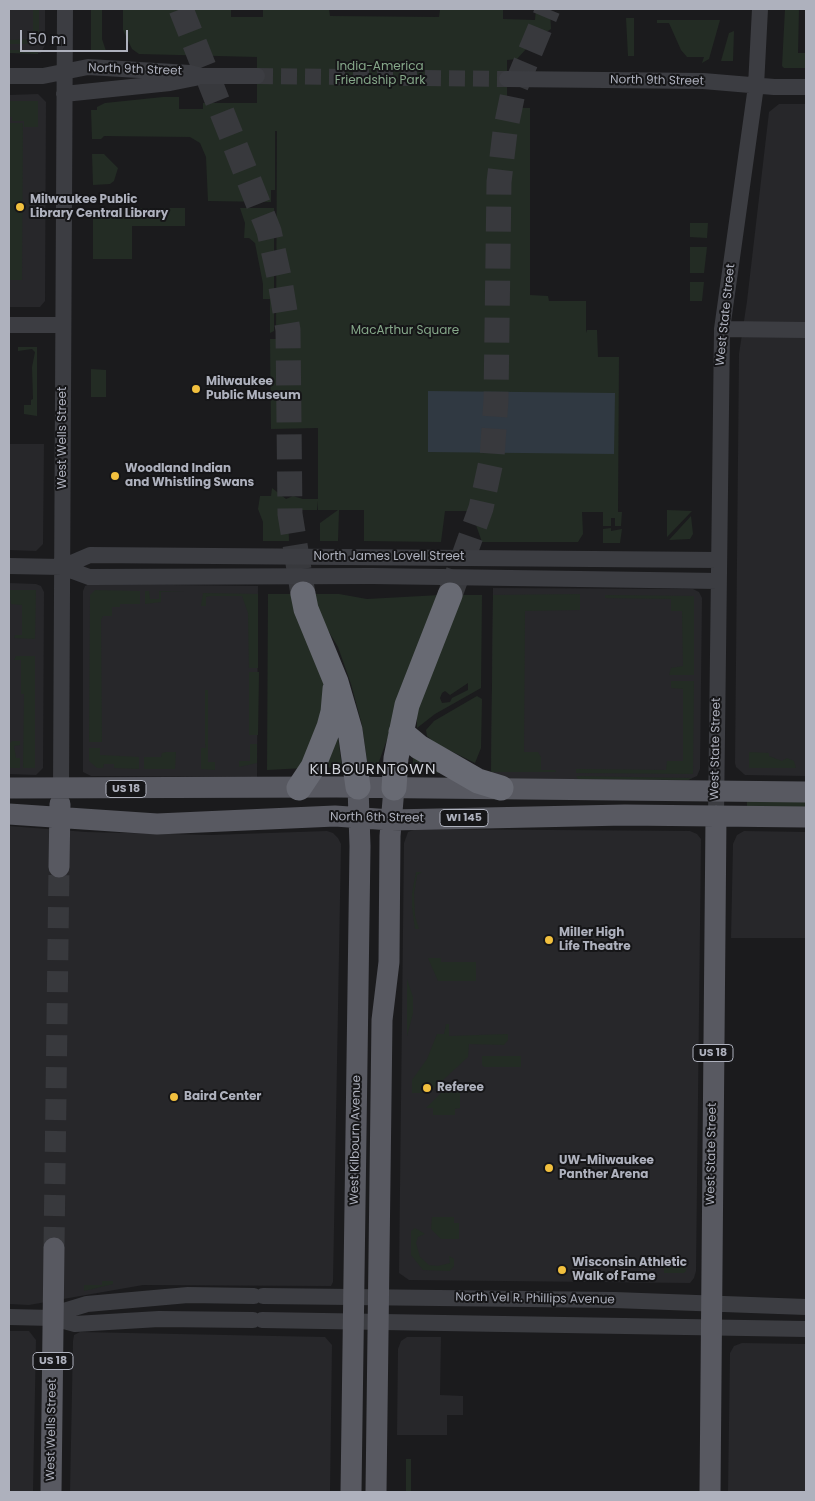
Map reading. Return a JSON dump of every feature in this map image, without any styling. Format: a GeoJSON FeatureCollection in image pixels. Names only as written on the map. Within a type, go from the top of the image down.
{"type":"FeatureCollection","features":[{"type":"Feature","properties":{"kind":"highway"},"geometry":{"type":"LineString","coordinates":[[303,594],[306,609],[336,682],[350,730],[358,787]]}},
{"type":"Feature","properties":{"kind":"highway"},"geometry":{"type":"LineString","coordinates":[[392,804],[401,732],[407,705],[450,595]]}},
{"type":"Feature","properties":{"kind":"highway"},"geometry":{"type":"LineString","coordinates":[[298,788],[313,767],[329,726],[333,712],[336,682]]}},
{"type":"Feature","properties":{"kind":"highway"},"geometry":{"type":"LineString","coordinates":[[401,732],[419,747],[478,780],[501,788]]}},
{"type":"Feature","properties":{"kind":"main road","name":"North 6th Street"},"geometry":{"type":"LineString","coordinates":[[9,788],[358,787],[392,804],[626,815],[806,817]]}},
{"type":"Feature","properties":{"kind":"main road","name":"West Kilbourn Avenue"},"geometry":{"type":"LineString","coordinates":[[351,1492],[360,817],[358,787]]}},
{"type":"Feature","properties":{"kind":"main road","name":"West Wells Street"},"geometry":{"type":"LineString","coordinates":[[59,867],[61,788]]}},
{"type":"Feature","properties":{"kind":"main road","name":"North 6th Street"},"geometry":{"type":"LineString","coordinates":[[392,804],[501,788],[806,792]]}},
{"type":"Feature","properties":{"kind":"main road","name":"West Kilbourn Avenue"},"geometry":{"type":"LineString","coordinates":[[376,1492],[382,1020],[389,962],[392,804]]}},
{"type":"Feature","properties":{"kind":"main road"},"geometry":{"type":"LineString","coordinates":[[360,817],[372,808],[392,804]]}},
{"type":"Feature","properties":{"kind":"main road","name":"North 6th Street"},"geometry":{"type":"LineString","coordinates":[[9,814],[157,824],[310,817],[360,817]]}},
{"type":"Feature","properties":{"kind":"main road","name":"West State Street"},"geometry":{"type":"LineString","coordinates":[[710,1492],[716,816]]}},
{"type":"Feature","properties":{"kind":"main road","name":"West Wells Street"},"geometry":{"type":"LineString","coordinates":[[51,1492],[54,1248]]}},
{"type":"Feature","properties":{"kind":"street","name":"West Wells Street"},"geometry":{"type":"LineString","coordinates":[[61,788],[65,9]]}},
{"type":"Feature","properties":{"kind":"street","name":"West State Street"},"geometry":{"type":"LineString","coordinates":[[716,816],[722,329],[756,86],[760,9]]}},
{"type":"Feature","properties":{"kind":"street","name":"North 9th Street"},"geometry":{"type":"LineString","coordinates":[[9,76],[43,76],[88,67],[190,72],[202,76]]}},
{"type":"Feature","properties":{"kind":"street","name":"North 9th Street"},"geometry":{"type":"LineString","coordinates":[[64,94],[170,83],[202,76],[257,76]]}},
{"type":"Feature","properties":{"kind":"street","name":"North 9th Street"},"geometry":{"type":"LineString","coordinates":[[507,79],[703,81],[756,86],[806,87]]}},
{"type":"Feature","properties":{"kind":"street"},"geometry":{"type":"LineString","coordinates":[[9,325],[63,326]]}},
{"type":"Feature","properties":{"kind":"street"},"geometry":{"type":"LineString","coordinates":[[722,329],[806,330]]}},
{"type":"Feature","properties":{"kind":"street","name":"North James Lovell Street"},"geometry":{"type":"LineString","coordinates":[[62,566],[90,555],[718,560]]}},
{"type":"Feature","properties":{"kind":"street","name":"North James Lovell Street"},"geometry":{"type":"LineString","coordinates":[[9,566],[62,566],[89,576],[381,576],[718,581]]}},
{"type":"Feature","properties":{"kind":"street"},"geometry":{"type":"LineString","coordinates":[[357,1062],[382,1062]]}},
{"type":"Feature","properties":{"kind":"street","name":"North Vel R. Phillips Avenue"},"geometry":{"type":"LineString","coordinates":[[53,1318],[70,1308],[96,1303],[188,1295],[379,1297],[806,1307]]}},
{"type":"Feature","properties":{"kind":"street","name":"North Vel R. Phillips Avenue"},"geometry":{"type":"LineString","coordinates":[[9,1317],[53,1318],[75,1324],[159,1319],[804,1329]]}},
{"type":"Feature","properties":{"kind":"shaded area"},"geometry":{"type":"Polygon","coordinates":[[[9,9],[45,9],[45,45],[41,53],[9,53],[9,9]]]}},
{"type":"Feature","properties":{"kind":"shaded area"},"geometry":{"type":"Polygon","coordinates":[[[38,94],[46,102],[45,301],[40,307],[9,307],[9,95],[38,94]]]}},
{"type":"Feature","properties":{"kind":"shaded area"},"geometry":{"type":"Polygon","coordinates":[[[779,104],[806,104],[806,776],[745,775],[736,767],[735,763],[739,354],[769,112],[779,104]]]}},
{"type":"Feature","properties":{"kind":"shaded area"},"geometry":{"type":"Polygon","coordinates":[[[428,391],[615,393],[614,454],[428,452],[428,391]]]}},
{"type":"Feature","properties":{"kind":"shaded area"},"geometry":{"type":"Polygon","coordinates":[[[9,444],[44,444],[43,544],[36,551],[9,550],[9,444]]]}},
{"type":"Feature","properties":{"kind":"shaded area"},"geometry":{"type":"Polygon","coordinates":[[[9,583],[36,584],[41,586],[44,592],[43,768],[36,775],[9,774],[9,583]]]}},
{"type":"Feature","properties":{"kind":"shaded area"},"geometry":{"type":"Polygon","coordinates":[[[90,584],[258,586],[257,777],[91,776],[83,772],[83,591],[85,586],[90,584]]]}},
{"type":"Feature","properties":{"kind":"shaded area"},"geometry":{"type":"Polygon","coordinates":[[[493,588],[693,589],[699,592],[702,598],[700,769],[697,776],[688,780],[499,779],[491,777],[493,588]]]}},
{"type":"Feature","properties":{"kind":"shaded area","name":"Baird Center"},"geometry":{"type":"Polygon","coordinates":[[[9,826],[86,832],[211,835],[327,831],[333,833],[338,838],[341,844],[333,1282],[331,1286],[143,1285],[29,1305],[9,1304],[9,826]]]}},
{"type":"Feature","properties":{"kind":"shaded area"},"geometry":{"type":"Polygon","coordinates":[[[416,829],[690,831],[697,834],[701,839],[696,1271],[690,1283],[409,1280],[399,1273],[404,843],[408,832],[416,829]]]}},
{"type":"Feature","properties":{"kind":"shaded area"},"geometry":{"type":"Polygon","coordinates":[[[744,831],[806,832],[806,938],[731,938],[733,844],[737,835],[744,831]]]}},
{"type":"Feature","properties":{"kind":"shaded area"},"geometry":{"type":"Polygon","coordinates":[[[9,1331],[29,1331],[36,1340],[33,1492],[9,1492],[9,1331]]]}},
{"type":"Feature","properties":{"kind":"shaded area"},"geometry":{"type":"Polygon","coordinates":[[[80,1332],[325,1337],[332,1345],[330,1492],[70,1492],[73,1341],[74,1335],[80,1332]]]}},
{"type":"Feature","properties":{"kind":"shaded area"},"geometry":{"type":"Polygon","coordinates":[[[407,1337],[441,1337],[440,1395],[463,1396],[463,1415],[447,1415],[447,1435],[397,1435],[398,1349],[401,1341],[407,1337]]]}},
{"type":"Feature","properties":{"kind":"shaded area"},"geometry":{"type":"Polygon","coordinates":[[[742,1343],[806,1344],[806,1492],[728,1492],[730,1353],[734,1346],[742,1343]]]}},
{"type":"Feature","properties":{"kind":"green space"},"geometry":{"type":"Polygon","coordinates":[[[33,9],[39,9],[39,44],[9,44],[9,40],[33,39],[33,9]]]}},
{"type":"Feature","properties":{"kind":"green space"},"geometry":{"type":"Polygon","coordinates":[[[91,9],[102,9],[102,39],[106,51],[104,52],[91,52],[91,9]]]}},
{"type":"Feature","properties":{"kind":"green space","name":"MacArthur Square"},"geometry":{"type":"Polygon","coordinates":[[[123,9],[231,9],[231,17],[263,17],[263,9],[329,9],[330,16],[439,17],[440,10],[503,10],[503,19],[535,20],[536,9],[550,9],[551,29],[537,38],[538,41],[527,48],[517,59],[507,60],[507,105],[514,105],[515,108],[530,108],[530,295],[548,296],[549,301],[586,301],[586,333],[587,330],[597,330],[598,357],[619,357],[618,512],[622,512],[621,526],[615,526],[615,518],[611,518],[611,526],[603,526],[603,512],[582,512],[583,534],[578,542],[482,542],[471,511],[445,511],[441,542],[364,541],[364,510],[339,510],[338,541],[320,541],[320,523],[338,510],[318,510],[318,501],[317,510],[288,510],[289,541],[263,541],[263,522],[258,509],[260,496],[271,496],[272,488],[286,499],[293,496],[303,499],[318,499],[318,428],[271,429],[270,339],[276,339],[277,131],[275,131],[275,190],[271,190],[271,202],[208,201],[206,157],[200,143],[190,137],[104,136],[101,139],[92,139],[91,110],[97,110],[97,107],[105,103],[179,97],[179,109],[203,109],[203,103],[257,103],[257,57],[139,54],[132,49],[123,30],[123,9]]]}},
{"type":"Feature","properties":{"kind":"green space"},"geometry":{"type":"Polygon","coordinates":[[[785,9],[799,9],[798,53],[806,53],[806,68],[784,68],[782,66],[785,9]]]}},
{"type":"Feature","properties":{"kind":"green space"},"geometry":{"type":"Polygon","coordinates":[[[626,18],[634,18],[634,56],[628,56],[626,18]]]}},
{"type":"Feature","properties":{"kind":"green space"},"geometry":{"type":"Polygon","coordinates":[[[657,20],[720,20],[709,59],[702,63],[704,57],[687,57],[681,50],[669,23],[657,23],[657,20]]]}},
{"type":"Feature","properties":{"kind":"green space"},"geometry":{"type":"Polygon","coordinates":[[[734,31],[733,61],[721,61],[729,33],[734,31]]]}},
{"type":"Feature","properties":{"kind":"green space"},"geometry":{"type":"Polygon","coordinates":[[[9,50],[38,50],[38,54],[9,53],[9,50]]]}},
{"type":"Feature","properties":{"kind":"green space"},"geometry":{"type":"Polygon","coordinates":[[[9,101],[38,101],[38,127],[24,127],[24,121],[12,121],[12,117],[9,117],[9,101]]]}},
{"type":"Feature","properties":{"kind":"green space"},"geometry":{"type":"Polygon","coordinates":[[[9,123],[23,123],[22,280],[9,280],[9,123]]]}},
{"type":"Feature","properties":{"kind":"green space"},"geometry":{"type":"Polygon","coordinates":[[[92,154],[104,154],[118,168],[114,181],[110,184],[93,185],[92,154]]]}},
{"type":"Feature","properties":{"kind":"green space"},"geometry":{"type":"Polygon","coordinates":[[[97,208],[185,208],[185,226],[132,226],[132,259],[93,259],[93,214],[97,208]]]}},
{"type":"Feature","properties":{"kind":"green space"},"geometry":{"type":"Polygon","coordinates":[[[240,208],[274,208],[274,331],[270,333],[270,299],[263,299],[263,284],[255,243],[249,238],[244,238],[245,223],[240,208]]]}},
{"type":"Feature","properties":{"kind":"green space"},"geometry":{"type":"Polygon","coordinates":[[[690,223],[708,223],[707,238],[690,237],[690,223]]]}},
{"type":"Feature","properties":{"kind":"green space"},"geometry":{"type":"Polygon","coordinates":[[[690,247],[707,247],[704,273],[690,273],[690,247]]]}},
{"type":"Feature","properties":{"kind":"green space"},"geometry":{"type":"Polygon","coordinates":[[[690,282],[704,282],[702,301],[690,301],[690,282]]]}},
{"type":"Feature","properties":{"kind":"green space"},"geometry":{"type":"Polygon","coordinates":[[[18,347],[37,347],[37,416],[24,414],[24,405],[31,405],[31,400],[33,399],[32,367],[35,352],[32,349],[18,351],[18,347]]]}},
{"type":"Feature","properties":{"kind":"green space"},"geometry":{"type":"Polygon","coordinates":[[[91,369],[106,370],[106,397],[91,397],[91,369]]]}},
{"type":"Feature","properties":{"kind":"green space"},"geometry":{"type":"Polygon","coordinates":[[[667,510],[692,511],[667,537],[667,510]]]}},
{"type":"Feature","properties":{"kind":"green space"},"geometry":{"type":"Polygon","coordinates":[[[691,516],[693,534],[690,539],[669,540],[691,516]]]}},
{"type":"Feature","properties":{"kind":"green space"},"geometry":{"type":"Polygon","coordinates":[[[611,528],[611,531],[622,529],[620,543],[603,543],[603,529],[611,528]]]}},
{"type":"Feature","properties":{"kind":"green space"},"geometry":{"type":"Polygon","coordinates":[[[9,590],[36,590],[35,639],[14,638],[15,635],[22,635],[22,605],[11,604],[9,590]]]}},
{"type":"Feature","properties":{"kind":"green space"},"geometry":{"type":"Polygon","coordinates":[[[95,590],[140,591],[140,604],[120,604],[120,607],[112,607],[112,616],[103,616],[101,620],[102,742],[89,742],[90,595],[95,590]]]}},
{"type":"Feature","properties":{"kind":"green space"},"geometry":{"type":"Polygon","coordinates":[[[145,591],[149,591],[150,599],[159,599],[159,591],[184,592],[161,592],[161,602],[145,604],[145,591]]]}},
{"type":"Feature","properties":{"kind":"green space"},"geometry":{"type":"Polygon","coordinates":[[[203,593],[258,594],[258,668],[249,668],[248,613],[242,596],[210,596],[206,597],[206,606],[201,606],[203,593]]]}},
{"type":"Feature","properties":{"kind":"green space"},"geometry":{"type":"Polygon","coordinates":[[[268,594],[294,594],[326,691],[327,698],[305,768],[267,770],[268,594]]]}},
{"type":"Feature","properties":{"kind":"green space"},"geometry":{"type":"Polygon","coordinates":[[[310,594],[339,594],[367,599],[440,595],[377,767],[368,767],[362,725],[351,684],[338,647],[320,617],[310,594]]]}},
{"type":"Feature","properties":{"kind":"green space"},"geometry":{"type":"Polygon","coordinates":[[[580,594],[580,610],[525,611],[524,752],[538,752],[541,757],[541,770],[555,770],[556,772],[491,772],[493,595],[580,594]]]}},
{"type":"Feature","properties":{"kind":"green space"},"geometry":{"type":"Polygon","coordinates":[[[460,595],[482,595],[481,688],[435,714],[417,728],[417,708],[460,595]],[[468,683],[450,695],[445,691],[440,698],[442,703],[450,702],[452,698],[468,690],[468,683]]]}},
{"type":"Feature","properties":{"kind":"green space"},"geometry":{"type":"Polygon","coordinates":[[[605,595],[694,596],[694,675],[669,675],[671,668],[683,666],[682,611],[671,611],[671,599],[605,598],[605,595]]]}},
{"type":"Feature","properties":{"kind":"green space"},"geometry":{"type":"Polygon","coordinates":[[[16,656],[35,656],[35,768],[23,768],[24,694],[21,694],[21,660],[14,660],[16,656]]]}},
{"type":"Feature","properties":{"kind":"green space"},"geometry":{"type":"Polygon","coordinates":[[[249,672],[259,672],[258,735],[249,735],[249,672]]]}},
{"type":"Feature","properties":{"kind":"green space"},"geometry":{"type":"Polygon","coordinates":[[[671,681],[694,681],[693,774],[576,773],[576,769],[666,770],[667,761],[683,761],[683,689],[671,688],[671,681]]]}},
{"type":"Feature","properties":{"kind":"green space"},"geometry":{"type":"Polygon","coordinates":[[[205,690],[208,690],[208,762],[215,762],[215,770],[201,769],[201,748],[206,748],[205,690]]]}},
{"type":"Feature","properties":{"kind":"green space"},"geometry":{"type":"Polygon","coordinates":[[[477,696],[482,699],[481,748],[475,763],[435,743],[427,736],[426,730],[434,721],[477,696]]]}},
{"type":"Feature","properties":{"kind":"green space"},"geometry":{"type":"Polygon","coordinates":[[[337,730],[342,767],[320,768],[337,730]]]}},
{"type":"Feature","properties":{"kind":"green space"},"geometry":{"type":"Polygon","coordinates":[[[12,741],[20,741],[20,745],[14,746],[16,758],[20,758],[20,768],[9,768],[9,744],[12,741]]]}},
{"type":"Feature","properties":{"kind":"green space"},"geometry":{"type":"Polygon","coordinates":[[[250,744],[257,744],[257,763],[239,767],[239,761],[250,761],[250,744]]]}},
{"type":"Feature","properties":{"kind":"green space"},"geometry":{"type":"Polygon","coordinates":[[[89,748],[100,748],[100,755],[139,757],[139,769],[114,768],[114,764],[104,764],[103,768],[97,768],[89,761],[89,748]]]}},
{"type":"Feature","properties":{"kind":"green space"},"geometry":{"type":"Polygon","coordinates":[[[176,752],[175,769],[144,769],[144,757],[161,757],[162,753],[176,752]]]}},
{"type":"Feature","properties":{"kind":"green space"},"geometry":{"type":"Polygon","coordinates":[[[749,752],[769,753],[769,756],[782,761],[787,758],[794,761],[796,768],[749,768],[749,752]]]}},
{"type":"Feature","properties":{"kind":"green space"},"geometry":{"type":"Polygon","coordinates":[[[413,757],[445,773],[426,773],[425,766],[413,766],[413,757]]]}},
{"type":"Feature","properties":{"kind":"green space"},"geometry":{"type":"Polygon","coordinates":[[[576,776],[692,778],[688,780],[578,779],[576,776]]]}},
{"type":"Feature","properties":{"kind":"green space"},"geometry":{"type":"Polygon","coordinates":[[[747,801],[806,801],[806,808],[747,808],[747,801]]]}},
{"type":"Feature","properties":{"kind":"green space"},"geometry":{"type":"Polygon","coordinates":[[[416,872],[422,872],[417,875],[414,894],[415,916],[419,929],[415,929],[412,908],[412,893],[416,872]]]}},
{"type":"Feature","properties":{"kind":"green space"},"geometry":{"type":"Polygon","coordinates":[[[428,958],[441,958],[441,962],[476,962],[476,981],[438,981],[428,958]]]}},
{"type":"Feature","properties":{"kind":"green space"},"geometry":{"type":"Polygon","coordinates":[[[407,979],[413,997],[413,1013],[407,1036],[407,979]]]}},
{"type":"Feature","properties":{"kind":"green space"},"geometry":{"type":"Polygon","coordinates":[[[446,1024],[449,1024],[449,1036],[508,1034],[508,1040],[504,1045],[469,1044],[468,1057],[431,1091],[429,1085],[425,1084],[422,1093],[412,1093],[412,1080],[427,1059],[437,1034],[444,1034],[446,1024]]]}},
{"type":"Feature","properties":{"kind":"green space"},"geometry":{"type":"Polygon","coordinates":[[[482,1056],[521,1056],[521,1067],[484,1067],[482,1065],[482,1056]]]}},
{"type":"Feature","properties":{"kind":"green space"},"geometry":{"type":"Polygon","coordinates":[[[450,1084],[453,1084],[453,1091],[460,1091],[460,1108],[455,1109],[455,1115],[433,1115],[433,1108],[426,1108],[450,1084]]]}},
{"type":"Feature","properties":{"kind":"green space"},"geometry":{"type":"Polygon","coordinates":[[[432,1217],[454,1217],[454,1223],[459,1223],[459,1239],[441,1239],[431,1229],[432,1217]]]}},
{"type":"Feature","properties":{"kind":"green space"},"geometry":{"type":"Polygon","coordinates":[[[415,1228],[425,1234],[418,1237],[416,1243],[420,1257],[429,1265],[438,1266],[450,1263],[449,1256],[454,1259],[454,1266],[450,1271],[423,1270],[411,1255],[411,1231],[415,1228]]]}},
{"type":"Feature","properties":{"kind":"green space"},"geometry":{"type":"Polygon","coordinates":[[[664,1259],[686,1259],[686,1271],[684,1273],[664,1273],[664,1259]]]}},
{"type":"Feature","properties":{"kind":"green space"},"geometry":{"type":"Polygon","coordinates":[[[102,1281],[113,1281],[113,1284],[84,1291],[84,1285],[102,1285],[102,1281]]]}},
{"type":"Feature","properties":{"kind":"green space"},"geometry":{"type":"Polygon","coordinates":[[[406,1459],[411,1459],[411,1492],[406,1492],[406,1459]]]}},
{"type":"Feature","properties":{"kind":"tunnel"},"geometry":{"type":"LineString","coordinates":[[181,9],[269,231],[280,281],[288,330],[290,514],[303,594]]}},
{"type":"Feature","properties":{"kind":"tunnel"},"geometry":{"type":"LineString","coordinates":[[450,595],[481,508],[492,457],[496,400],[499,182],[505,132],[513,93],[548,9]]}},
{"type":"Feature","properties":{"kind":"tunnel"},"geometry":{"type":"LineString","coordinates":[[257,76],[507,79]]}},
{"type":"Feature","properties":{"kind":"tunnel"},"geometry":{"type":"LineString","coordinates":[[54,1248],[59,867]]}},
{"type":"Feature","properties":{"kind":"place","name":"Milwaukee Public Library Central Library"},"geometry":{"type":"Point","coordinates":[20,207]}},
{"type":"Feature","properties":{"kind":"place","name":"Milwaukee Public Museum"},"geometry":{"type":"Point","coordinates":[196,389]}},
{"type":"Feature","properties":{"kind":"place","name":"Woodland Indian and Whistling Swans"},"geometry":{"type":"Point","coordinates":[115,476]}},
{"type":"Feature","properties":{"kind":"place","name":"Miller High Life Theatre"},"geometry":{"type":"Point","coordinates":[549,940]}},
{"type":"Feature","properties":{"kind":"place","name":"Referee"},"geometry":{"type":"Point","coordinates":[427,1088]}},
{"type":"Feature","properties":{"kind":"place","name":"Baird Center"},"geometry":{"type":"Point","coordinates":[174,1097]}},
{"type":"Feature","properties":{"kind":"place","name":"UW-Milwaukee Panther Arena"},"geometry":{"type":"Point","coordinates":[549,1168]}},
{"type":"Feature","properties":{"kind":"place","name":"Wisconsin Athletic Walk of Fame"},"geometry":{"type":"Point","coordinates":[562,1270]}},
{"type":"Feature","properties":{"kind":"district","name":"KILBOURNTOWN"},"geometry":{"type":"Point","coordinates":[373,770]}},
{"type":"Feature","properties":{"kind":"park label","name":"India-America Friendship Park"},"geometry":{"type":"Point","coordinates":[380,74]}}]}
